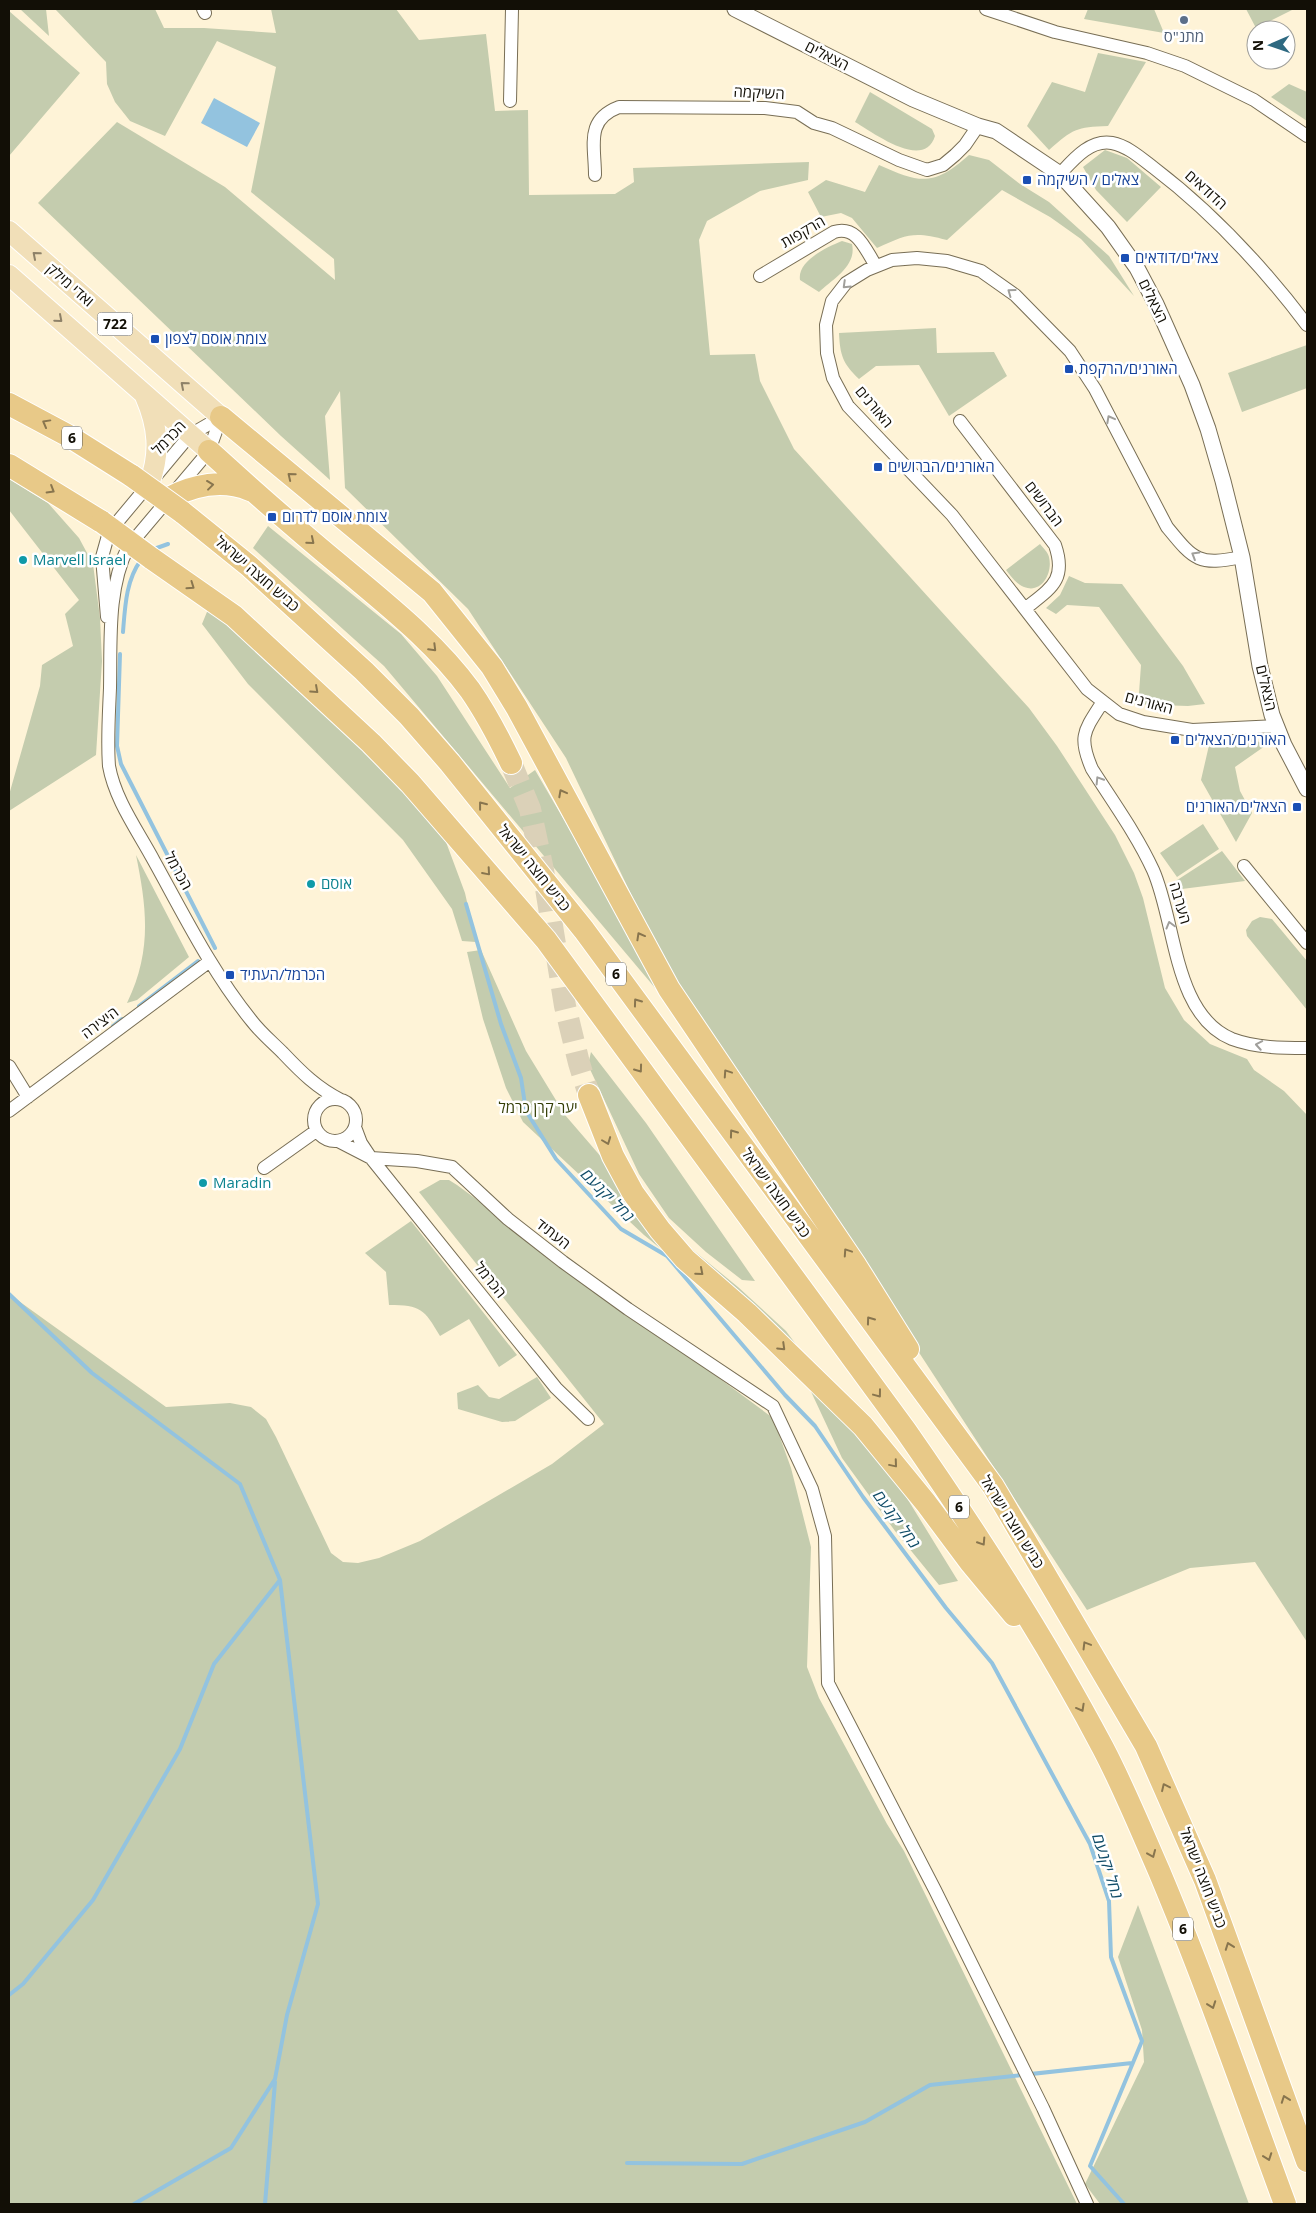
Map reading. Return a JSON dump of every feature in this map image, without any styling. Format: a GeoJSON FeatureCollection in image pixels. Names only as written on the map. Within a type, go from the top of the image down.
{"type":"FeatureCollection","features":[{"type":"Feature","properties":{"kind":"highway","name":"כביש חוצה ישראל"},"geometry":{"type":"LineString","coordinates":[[9,404],[67,435],[140,480],[176,505],[250,566],[364,671],[409,716],[450,763],[584,930],[993,1486],[1146,1746],[1205,1880],[1307,2161]]}},
{"type":"Feature","properties":{"kind":"highway"},"geometry":{"type":"LineString","coordinates":[[220,417],[432,592],[492,667],[517,708],[669,989],[856,1266],[993,1486]]}},
{"type":"Feature","properties":{"kind":"highway"},"geometry":{"type":"LineString","coordinates":[[208,451],[388,605],[444,659],[479,704],[511,763]]}},
{"type":"Feature","properties":{"kind":"highway","name":"6"},"geometry":{"type":"LineString","coordinates":[[9,465],[102,522],[234,616],[371,743],[410,783],[546,940],[943,1484],[1008,1582],[1104,1749],[1142,1831],[1190,1946],[1285,2204]]}},
{"type":"Feature","properties":{"kind":"highway"},"geometry":{"type":"LineString","coordinates":[[176,505],[189,489],[221,484],[243,487],[253,491]]}},
{"type":"Feature","properties":{"kind":"highway"},"geometry":{"type":"LineString","coordinates":[[589,1095],[613,1156],[633,1192],[660,1230],[684,1259],[746,1313],[863,1426],[926,1502],[970,1562],[1057,1666]]}},
{"type":"Feature","properties":{"kind":"main road","name":"ואדי מילק"},"geometry":{"type":"LineString","coordinates":[[9,231],[220,417]]}},
{"type":"Feature","properties":{"kind":"main road","name":"722"},"geometry":{"type":"LineString","coordinates":[[9,275],[208,451]]}},
{"type":"Feature","properties":{"kind":"main road"},"geometry":{"type":"LineString","coordinates":[[140,480],[157,457],[158,440],[150,408],[144,394]]}},
{"type":"Feature","properties":{"kind":"street"},"geometry":{"type":"LineString","coordinates":[[510,101],[512,9]]}},
{"type":"Feature","properties":{"kind":"street"},"geometry":{"type":"LineString","coordinates":[[986,9],[1055,32],[1146,53],[1185,66],[1254,100],[1307,136]]}},
{"type":"Feature","properties":{"kind":"street","name":"הצאלים"},"geometry":{"type":"LineString","coordinates":[[740,10],[913,99],[978,126],[996,131],[1060,174],[1108,227],[1137,268],[1156,304],[1192,384],[1208,429],[1242,557],[1260,666],[1284,745],[1307,789]]}},
{"type":"Feature","properties":{"kind":"street","name":"השיקמה"},"geometry":{"type":"LineString","coordinates":[[595,175],[594,126],[600,117],[619,107],[765,108],[797,112],[814,122],[832,128],[899,160],[927,170],[943,165],[955,155],[965,145],[978,126]]}},
{"type":"Feature","properties":{"kind":"street","name":"הדודאים"},"geometry":{"type":"LineString","coordinates":[[1060,174],[1082,151],[1096,145],[1112,142],[1134,152],[1209,213],[1246,252],[1307,325]]}},
{"type":"Feature","properties":{"kind":"street","name":"הרקפות"},"geometry":{"type":"LineString","coordinates":[[760,276],[834,232],[844,229],[852,231],[876,266]]}},
{"type":"Feature","properties":{"kind":"street","name":"האורנים"},"geometry":{"type":"LineString","coordinates":[[1242,557],[1208,562],[1194,557],[1183,546],[1168,527],[1095,389],[1070,351],[1015,295],[980,271],[947,261],[909,258],[892,260],[876,266],[846,283],[832,301],[826,325],[827,352],[833,378],[848,406],[952,515],[1087,689],[1118,714],[1143,722],[1192,730],[1277,726]]}},
{"type":"Feature","properties":{"kind":"street","name":"הכרמל"},"geometry":{"type":"LineString","coordinates":[[111,644],[102,571],[105,543],[140,480],[190,435],[220,417]]}},
{"type":"Feature","properties":{"kind":"street","name":"הכרמל"},"geometry":{"type":"LineString","coordinates":[[220,417],[208,451],[176,505],[134,539],[124,556],[115,587],[111,644],[108,752],[112,779],[135,826],[210,960],[251,1020],[309,1080],[322,1090],[341,1100]]}},
{"type":"Feature","properties":{"kind":"street","name":"הברושים"},"geometry":{"type":"LineString","coordinates":[[960,421],[1055,545],[1058,553],[1060,561],[1059,573],[1052,587],[1026,608]]}},
{"type":"Feature","properties":{"kind":"street","name":"הערבה"},"geometry":{"type":"LineString","coordinates":[[1102,703],[1087,727],[1084,738],[1084,751],[1092,769],[1153,870],[1164,902],[1189,996],[1203,1017],[1218,1031],[1232,1039],[1257,1045],[1307,1048]]}},
{"type":"Feature","properties":{"kind":"street"},"geometry":{"type":"LineString","coordinates":[[1244,866],[1307,943]]}},
{"type":"Feature","properties":{"kind":"street","name":"היצירה"},"geometry":{"type":"LineString","coordinates":[[9,1112],[210,960]]}},
{"type":"Feature","properties":{"kind":"street"},"geometry":{"type":"LineString","coordinates":[[9,1066],[28,1097]]}},
{"type":"Feature","properties":{"kind":"street"},"geometry":{"type":"LineString","coordinates":[[309,1080],[316,1110]]}},
{"type":"Feature","properties":{"kind":"street"},"geometry":{"type":"LineString","coordinates":[[327,1100],[341,1100],[348,1103],[355,1112],[355,1127],[347,1139],[340,1142],[325,1140],[316,1131],[313,1117],[316,1110],[327,1100]]}},
{"type":"Feature","properties":{"kind":"street","name":"הכרמל"},"geometry":{"type":"LineString","coordinates":[[355,1127],[361,1143],[371,1158],[556,1388],[588,1419]]}},
{"type":"Feature","properties":{"kind":"street"},"geometry":{"type":"LineString","coordinates":[[264,1168],[316,1131]]}},
{"type":"Feature","properties":{"kind":"street","name":"הכרמל"},"geometry":{"type":"LineString","coordinates":[[340,1142],[371,1158]]}},
{"type":"Feature","properties":{"kind":"street","name":"העתיד"},"geometry":{"type":"LineString","coordinates":[[371,1158],[416,1162],[452,1168],[508,1219],[562,1262],[628,1309],[773,1406],[812,1489],[825,1536],[828,1683],[948,1915],[1043,2108],[1086,2204]]}},
{"type":"Feature","properties":{"kind":"green space"},"geometry":{"type":"Polygon","coordinates":[[[20,9],[46,9],[49,36],[20,9]]]}},
{"type":"Feature","properties":{"kind":"green space"},"geometry":{"type":"Polygon","coordinates":[[[55,9],[155,9],[164,28],[204,28],[276,33],[271,9],[396,9],[419,40],[486,34],[495,111],[528,110],[529,195],[615,194],[634,182],[633,168],[809,162],[808,180],[760,191],[707,221],[699,240],[710,355],[755,354],[760,381],[794,449],[1029,708],[1057,746],[1115,835],[1134,873],[1143,898],[1165,988],[1184,1020],[1210,1044],[1247,1059],[1254,1070],[1284,1091],[1307,1115],[1307,1642],[1255,1562],[1190,1568],[1087,1610],[661,957],[566,758],[468,609],[345,488],[340,391],[325,416],[330,480],[281,436],[38,203],[117,122],[225,187],[335,280],[334,259],[251,192],[276,67],[217,41],[165,136],[130,121],[115,102],[107,84],[106,62],[55,9]]]}},
{"type":"Feature","properties":{"kind":"green space"},"geometry":{"type":"Polygon","coordinates":[[[1088,9],[1154,9],[1164,33],[1084,19],[1088,9]]]}},
{"type":"Feature","properties":{"kind":"green space"},"geometry":{"type":"Polygon","coordinates":[[[1246,9],[1294,9],[1272,20],[1252,20],[1246,9]]]}},
{"type":"Feature","properties":{"kind":"green space"},"geometry":{"type":"Polygon","coordinates":[[[9,11],[80,73],[9,156],[9,11]]]}},
{"type":"Feature","properties":{"kind":"green space"},"geometry":{"type":"Polygon","coordinates":[[[1098,53],[1146,62],[1108,126],[1076,130],[1049,150],[1027,126],[1052,82],[1085,92],[1098,53]]]}},
{"type":"Feature","properties":{"kind":"green space"},"geometry":{"type":"Polygon","coordinates":[[[1289,84],[1307,92],[1307,121],[1271,97],[1289,84]]]}},
{"type":"Feature","properties":{"kind":"green space"},"geometry":{"type":"Polygon","coordinates":[[[870,92],[932,129],[935,136],[929,146],[921,150],[910,150],[886,140],[855,122],[870,92]]]}},
{"type":"Feature","properties":{"kind":"green space"},"geometry":{"type":"Polygon","coordinates":[[[1105,150],[1127,158],[1161,187],[1127,222],[1096,190],[1083,167],[1105,150]]]}},
{"type":"Feature","properties":{"kind":"green space"},"geometry":{"type":"Polygon","coordinates":[[[969,155],[989,160],[1020,184],[1049,202],[1109,256],[1134,296],[1081,239],[1050,217],[1002,190],[947,240],[926,235],[911,235],[877,248],[852,218],[841,213],[821,217],[808,192],[826,180],[865,192],[879,165],[906,176],[927,179],[936,177],[957,165],[969,155]]]}},
{"type":"Feature","properties":{"kind":"green space"},"geometry":{"type":"Polygon","coordinates":[[[842,241],[852,244],[853,252],[851,259],[837,277],[819,292],[800,280],[800,273],[808,261],[821,251],[842,241]]]}},
{"type":"Feature","properties":{"kind":"green space"},"geometry":{"type":"Polygon","coordinates":[[[936,328],[937,353],[994,352],[1007,376],[949,416],[919,365],[876,366],[859,379],[849,369],[843,359],[839,333],[936,328]]]}},
{"type":"Feature","properties":{"kind":"green space"},"geometry":{"type":"Polygon","coordinates":[[[1307,345],[1307,388],[1242,412],[1228,373],[1307,345]]]}},
{"type":"Feature","properties":{"kind":"green space"},"geometry":{"type":"Polygon","coordinates":[[[9,479],[48,503],[79,538],[93,564],[100,618],[102,661],[96,755],[9,811],[9,795],[40,686],[42,665],[73,646],[65,614],[79,600],[9,510],[9,479]]]}},
{"type":"Feature","properties":{"kind":"green space"},"geometry":{"type":"Polygon","coordinates":[[[268,526],[401,634],[437,676],[510,788],[535,770],[677,1014],[384,666],[253,548],[268,526]]]}},
{"type":"Feature","properties":{"kind":"green space"},"geometry":{"type":"Polygon","coordinates":[[[1040,544],[1049,557],[1048,575],[1045,581],[1036,588],[1021,586],[1006,570],[1040,544]]]}},
{"type":"Feature","properties":{"kind":"green space"},"geometry":{"type":"Polygon","coordinates":[[[1069,576],[1085,583],[1122,584],[1183,666],[1205,704],[1188,706],[1129,704],[1139,693],[1141,665],[1099,607],[1067,605],[1056,614],[1046,608],[1060,595],[1069,576]]]}},
{"type":"Feature","properties":{"kind":"green space"},"geometry":{"type":"Polygon","coordinates":[[[209,607],[337,723],[420,808],[446,842],[465,893],[476,942],[462,941],[452,909],[403,840],[248,684],[202,624],[209,607]]]}},
{"type":"Feature","properties":{"kind":"green space"},"geometry":{"type":"Polygon","coordinates":[[[1253,738],[1265,746],[1235,767],[1240,791],[1252,813],[1236,842],[1201,780],[1210,741],[1253,738]]]}},
{"type":"Feature","properties":{"kind":"green space"},"geometry":{"type":"Polygon","coordinates":[[[1203,824],[1219,849],[1177,877],[1160,853],[1203,824]]]}},
{"type":"Feature","properties":{"kind":"green space"},"geometry":{"type":"Polygon","coordinates":[[[1222,851],[1245,881],[1174,890],[1171,884],[1222,851]]]}},
{"type":"Feature","properties":{"kind":"green space"},"geometry":{"type":"Polygon","coordinates":[[[136,855],[189,957],[137,1000],[127,1003],[135,984],[144,948],[145,912],[136,855]]]}},
{"type":"Feature","properties":{"kind":"green space"},"geometry":{"type":"Polygon","coordinates":[[[1260,917],[1272,919],[1307,961],[1307,1010],[1247,936],[1246,930],[1252,921],[1260,917]]]}},
{"type":"Feature","properties":{"kind":"green space","name":"יער קרן כרמל"},"geometry":{"type":"Polygon","coordinates":[[[481,950],[526,1051],[565,1115],[609,1166],[672,1233],[738,1287],[786,1331],[889,1469],[958,1581],[939,1585],[895,1531],[842,1458],[807,1383],[782,1348],[644,1235],[523,1122],[506,1088],[483,1019],[467,952],[481,950]]]}},
{"type":"Feature","properties":{"kind":"green space"},"geometry":{"type":"Polygon","coordinates":[[[591,1052],[646,1123],[755,1281],[742,1280],[706,1252],[669,1218],[639,1174],[588,1065],[591,1052]]]}},
{"type":"Feature","properties":{"kind":"green space"},"geometry":{"type":"Polygon","coordinates":[[[440,1180],[449,1180],[457,1185],[773,1418],[791,1468],[811,1547],[807,1667],[819,1698],[887,1824],[904,1851],[1077,2204],[9,2204],[9,1294],[166,1407],[230,1403],[251,1407],[266,1419],[276,1437],[331,1553],[343,1562],[358,1563],[379,1558],[420,1541],[552,1464],[604,1424],[419,1192],[440,1180]]]}},
{"type":"Feature","properties":{"kind":"green space"},"geometry":{"type":"Polygon","coordinates":[[[411,1221],[517,1355],[499,1367],[469,1319],[440,1336],[430,1320],[420,1310],[408,1306],[389,1305],[386,1272],[365,1253],[411,1221]]]}},
{"type":"Feature","properties":{"kind":"green space"},"geometry":{"type":"Polygon","coordinates":[[[537,1377],[551,1398],[515,1421],[502,1422],[458,1409],[457,1393],[478,1385],[489,1397],[499,1399],[537,1377]]]}},
{"type":"Feature","properties":{"kind":"green space"},"geometry":{"type":"Polygon","coordinates":[[[1138,1905],[1249,2204],[1100,2204],[1085,2184],[1144,2062],[1142,2030],[1118,1957],[1138,1905]]]}},
{"type":"Feature","properties":{"kind":"water"},"geometry":{"type":"Polygon","coordinates":[[[214,98],[260,123],[247,147],[201,123],[214,98]]]}},
{"type":"Feature","properties":{"kind":"waterway"},"geometry":{"type":"LineString","coordinates":[[154,549],[168,544]]}},
{"type":"Feature","properties":{"kind":"waterway"},"geometry":{"type":"LineString","coordinates":[[123,632],[129,585],[141,560]]}},
{"type":"Feature","properties":{"kind":"waterway"},"geometry":{"type":"LineString","coordinates":[[120,654],[117,746],[121,764],[215,948]]}},
{"type":"Feature","properties":{"kind":"waterway","name":"נחל יקנעם"},"geometry":{"type":"LineString","coordinates":[[466,904],[501,1024],[521,1078],[526,1111],[556,1159],[621,1229],[667,1256],[785,1395],[815,1426],[863,1497],[946,1608],[992,1663],[1090,1844],[1109,1901],[1111,1957],[1142,2041],[1090,2166],[1124,2204]]}},
{"type":"Feature","properties":{"kind":"waterway"},"geometry":{"type":"LineString","coordinates":[[139,1006],[198,961]]}},
{"type":"Feature","properties":{"kind":"waterway"},"geometry":{"type":"LineString","coordinates":[[113,1026],[122,1019]]}},
{"type":"Feature","properties":{"kind":"waterway"},"geometry":{"type":"LineString","coordinates":[[9,1294],[92,1373],[240,1484],[280,1580],[318,1904],[287,2015],[275,2079],[231,2148],[134,2204]]}},
{"type":"Feature","properties":{"kind":"waterway"},"geometry":{"type":"LineString","coordinates":[[9,1995],[23,1984],[93,1900],[180,1749],[214,1664],[280,1580]]}},
{"type":"Feature","properties":{"kind":"waterway"},"geometry":{"type":"LineString","coordinates":[[627,2163],[742,2164],[865,2122],[930,2085],[1132,2063]]}},
{"type":"Feature","properties":{"kind":"waterway"},"geometry":{"type":"LineString","coordinates":[[265,2204],[275,2082]]}},
{"type":"Feature","properties":{"kind":"tunnel"},"geometry":{"type":"LineString","coordinates":[[511,763],[530,809],[543,870],[565,1006],[589,1095]]}},
{"type":"Feature","properties":{"kind":"place","name":"מתנ\"ס"},"geometry":{"type":"Point","coordinates":[1184,20]}},
{"type":"Feature","properties":{"kind":"place","name":"צאלים / השיקמה"},"geometry":{"type":"Point","coordinates":[1027,180]}},
{"type":"Feature","properties":{"kind":"place","name":"צאלים/דודאים"},"geometry":{"type":"Point","coordinates":[1125,258]}},
{"type":"Feature","properties":{"kind":"place","name":"צומת אוסם לצפון"},"geometry":{"type":"Point","coordinates":[155,339]}},
{"type":"Feature","properties":{"kind":"place","name":"האורנים/הרקפת"},"geometry":{"type":"Point","coordinates":[1069,369]}},
{"type":"Feature","properties":{"kind":"place","name":"האורנים/הברושים"},"geometry":{"type":"Point","coordinates":[878,467]}},
{"type":"Feature","properties":{"kind":"place","name":"צומת אוסם לדרום"},"geometry":{"type":"Point","coordinates":[272,517]}},
{"type":"Feature","properties":{"kind":"place","name":"Marvell Israel"},"geometry":{"type":"Point","coordinates":[23,560]}},
{"type":"Feature","properties":{"kind":"place","name":"האורנים/הצאלים"},"geometry":{"type":"Point","coordinates":[1175,740]}},
{"type":"Feature","properties":{"kind":"place","name":"הצאלים/האורנים"},"geometry":{"type":"Point","coordinates":[1297,807]}},
{"type":"Feature","properties":{"kind":"place","name":"אוסם"},"geometry":{"type":"Point","coordinates":[311,884]}},
{"type":"Feature","properties":{"kind":"place","name":"הכרמל/העתיד"},"geometry":{"type":"Point","coordinates":[230,975]}},
{"type":"Feature","properties":{"kind":"place","name":"Maradin"},"geometry":{"type":"Point","coordinates":[203,1183]}}]}
